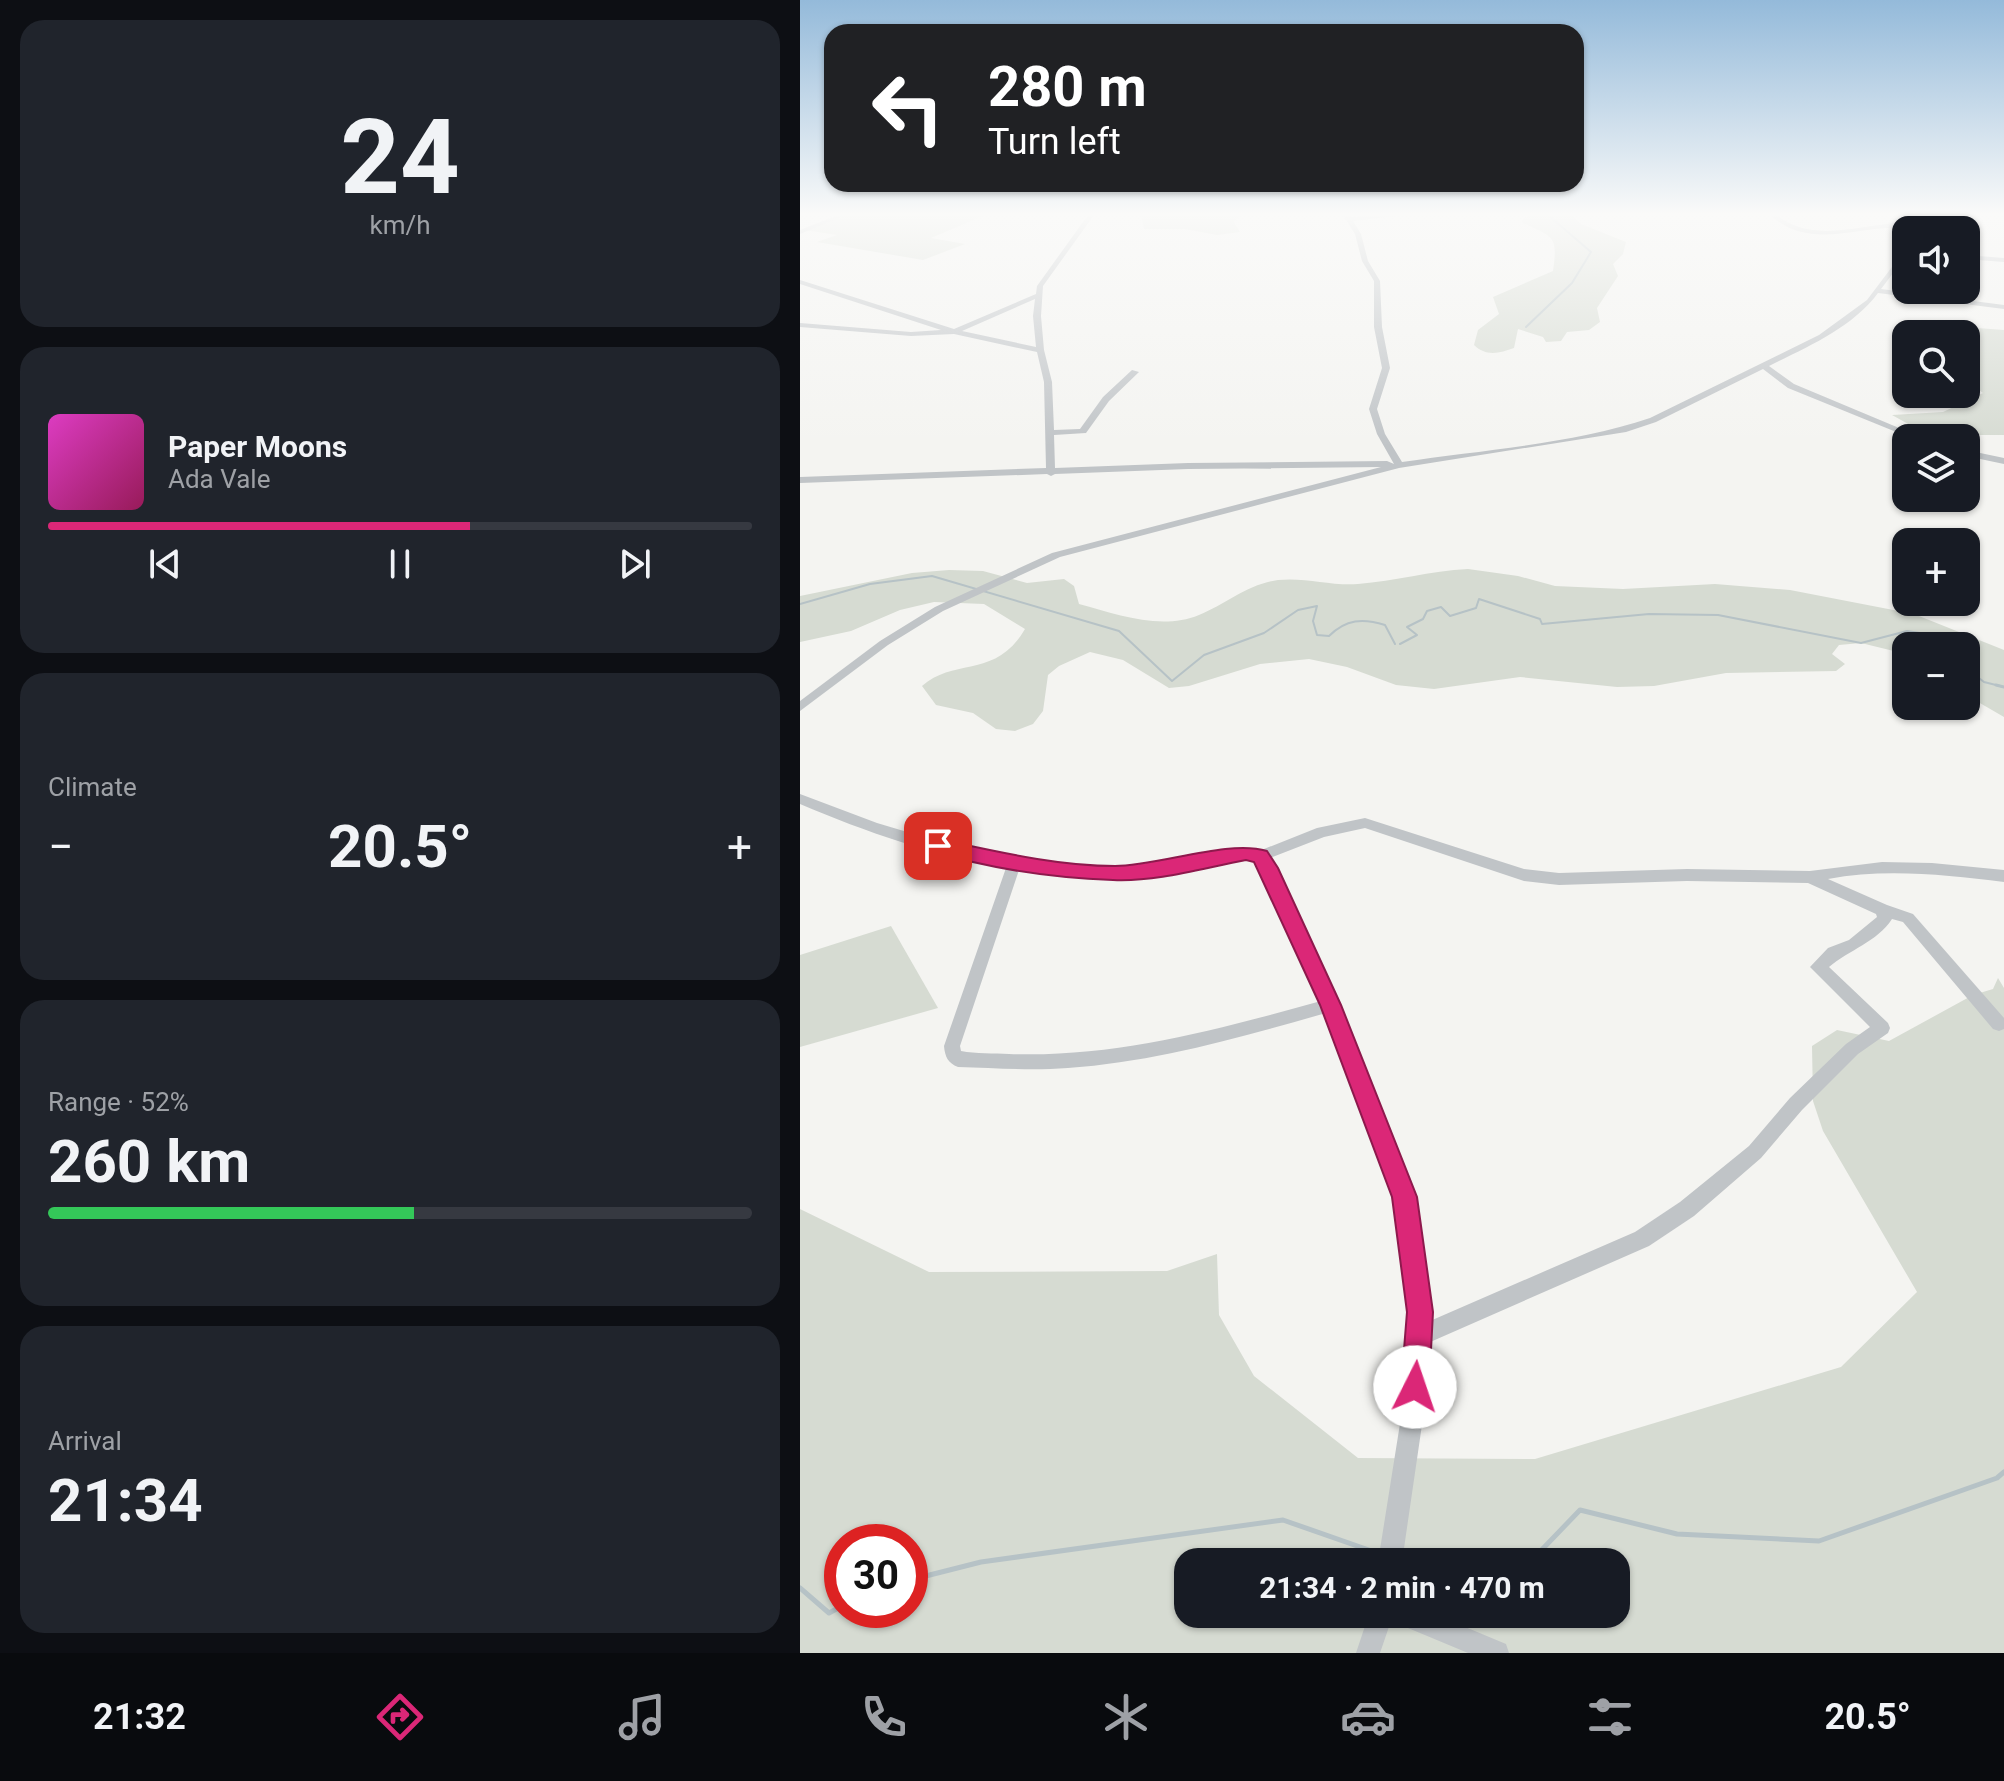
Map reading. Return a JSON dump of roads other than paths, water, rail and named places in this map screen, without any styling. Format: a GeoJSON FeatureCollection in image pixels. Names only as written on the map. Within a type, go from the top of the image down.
{"type":"FeatureCollection","features":[{"type":"Feature","properties":{"kind":"street"},"geometry":{"type":"LineString","coordinates":[[831,292],[954,332],[1040,350]]}},
{"type":"Feature","properties":{"kind":"street"},"geometry":{"type":"LineString","coordinates":[[1377,292],[1378,327],[1386,368],[1373,409],[1381,434],[1399,465]]}},
{"type":"Feature","properties":{"kind":"street"},"geometry":{"type":"LineString","coordinates":[[800,707],[884,643],[939,609],[1056,555],[1399,465],[1623,430],[1653,420],[1822,337],[1851,317],[1876,292]]}},
{"type":"Feature","properties":{"kind":"street"},"geometry":{"type":"LineString","coordinates":[[1886,292],[2004,307]]}},
{"type":"Feature","properties":{"kind":"street"},"geometry":{"type":"LineString","coordinates":[[800,325],[886,333],[954,332],[1039,295],[1040,350],[1048,382],[1051,473]]}},
{"type":"Feature","properties":{"kind":"street"},"geometry":{"type":"LineString","coordinates":[[1762,365],[1791,386],[1892,427]]}},
{"type":"Feature","properties":{"kind":"street"},"geometry":{"type":"LineString","coordinates":[[1050,433],[1083,431],[1106,399],[1135,372]]}},
{"type":"Feature","properties":{"kind":"street"},"geometry":{"type":"LineString","coordinates":[[1980,456],[2004,461]]}},
{"type":"Feature","properties":{"kind":"street"},"geometry":{"type":"LineString","coordinates":[[800,480],[1188,466],[1399,465]]}},
{"type":"Feature","properties":{"kind":"street"},"geometry":{"type":"LineString","coordinates":[[800,799],[912,841],[1015,862],[1114,873],[1165,868],[1246,853],[1260,856],[1322,832],[1365,823],[1524,875],[1559,879],[1687,875],[1810,877],[1833,871],[1885,868],[2004,876]]}},
{"type":"Feature","properties":{"kind":"street"},"geometry":{"type":"LineString","coordinates":[[1260,856],[1269,868],[1331,1005],[1404,1197],[1420,1312],[1413,1411],[1392,1548]]}},
{"type":"Feature","properties":{"kind":"street"},"geometry":{"type":"LineString","coordinates":[[1015,862],[983,963],[952,1046],[953,1054],[958,1059],[1033,1062],[1116,1054],[1220,1036],[1331,1005]]}},
{"type":"Feature","properties":{"kind":"street"},"geometry":{"type":"LineString","coordinates":[[1810,877],[1882,910],[1908,918],[1999,1024]]}},
{"type":"Feature","properties":{"kind":"street"},"geometry":{"type":"LineString","coordinates":[[1418,1337],[1642,1239],[1687,1209],[1755,1152],[1819,1080],[1852,1049],[1882,1028],[1818,967],[1885,919],[1882,910]]}},
{"type":"Feature","properties":{"kind":"street"},"geometry":{"type":"LineString","coordinates":[[1368,1653],[1376,1628]]}},
{"type":"Feature","properties":{"kind":"street"},"geometry":{"type":"LineString","coordinates":[[1438,1628],[1497,1653]]}},
{"type":"Feature","properties":{"kind":"waterway"},"geometry":{"type":"LineString","coordinates":[[1526,327],[1562,292]]}},
{"type":"Feature","properties":{"kind":"waterway"},"geometry":{"type":"LineString","coordinates":[[800,604],[870,584],[932,576],[1119,631],[1172,681],[1204,655],[1264,633],[1298,610],[1317,606],[1313,621],[1317,635],[1329,636],[1348,623],[1369,621],[1385,625],[1395,644]]}},
{"type":"Feature","properties":{"kind":"waterway"},"geometry":{"type":"LineString","coordinates":[[1400,644],[1417,635],[1407,627],[1423,619],[1427,611],[1441,607],[1450,616],[1476,608],[1479,599],[1540,619],[1542,624],[1649,614],[1718,615],[1861,643],[1892,635]]}},
{"type":"Feature","properties":{"kind":"waterway"},"geometry":{"type":"LineString","coordinates":[[1903,632],[1913,632]]}},
{"type":"Feature","properties":{"kind":"waterway"},"geometry":{"type":"LineString","coordinates":[[1980,679],[2004,687]]}},
{"type":"Feature","properties":{"kind":"waterway"},"geometry":{"type":"LineString","coordinates":[[1543,1548],[1580,1510],[1677,1534],[1819,1541],[1997,1478],[2004,1472]]}},
{"type":"Feature","properties":{"kind":"waterway"},"geometry":{"type":"LineString","coordinates":[[928,1575],[981,1562],[1283,1520],[1363,1548]]}},
{"type":"Feature","properties":{"kind":"waterway"},"geometry":{"type":"LineString","coordinates":[[800,1588],[824,1609]]}}]}
